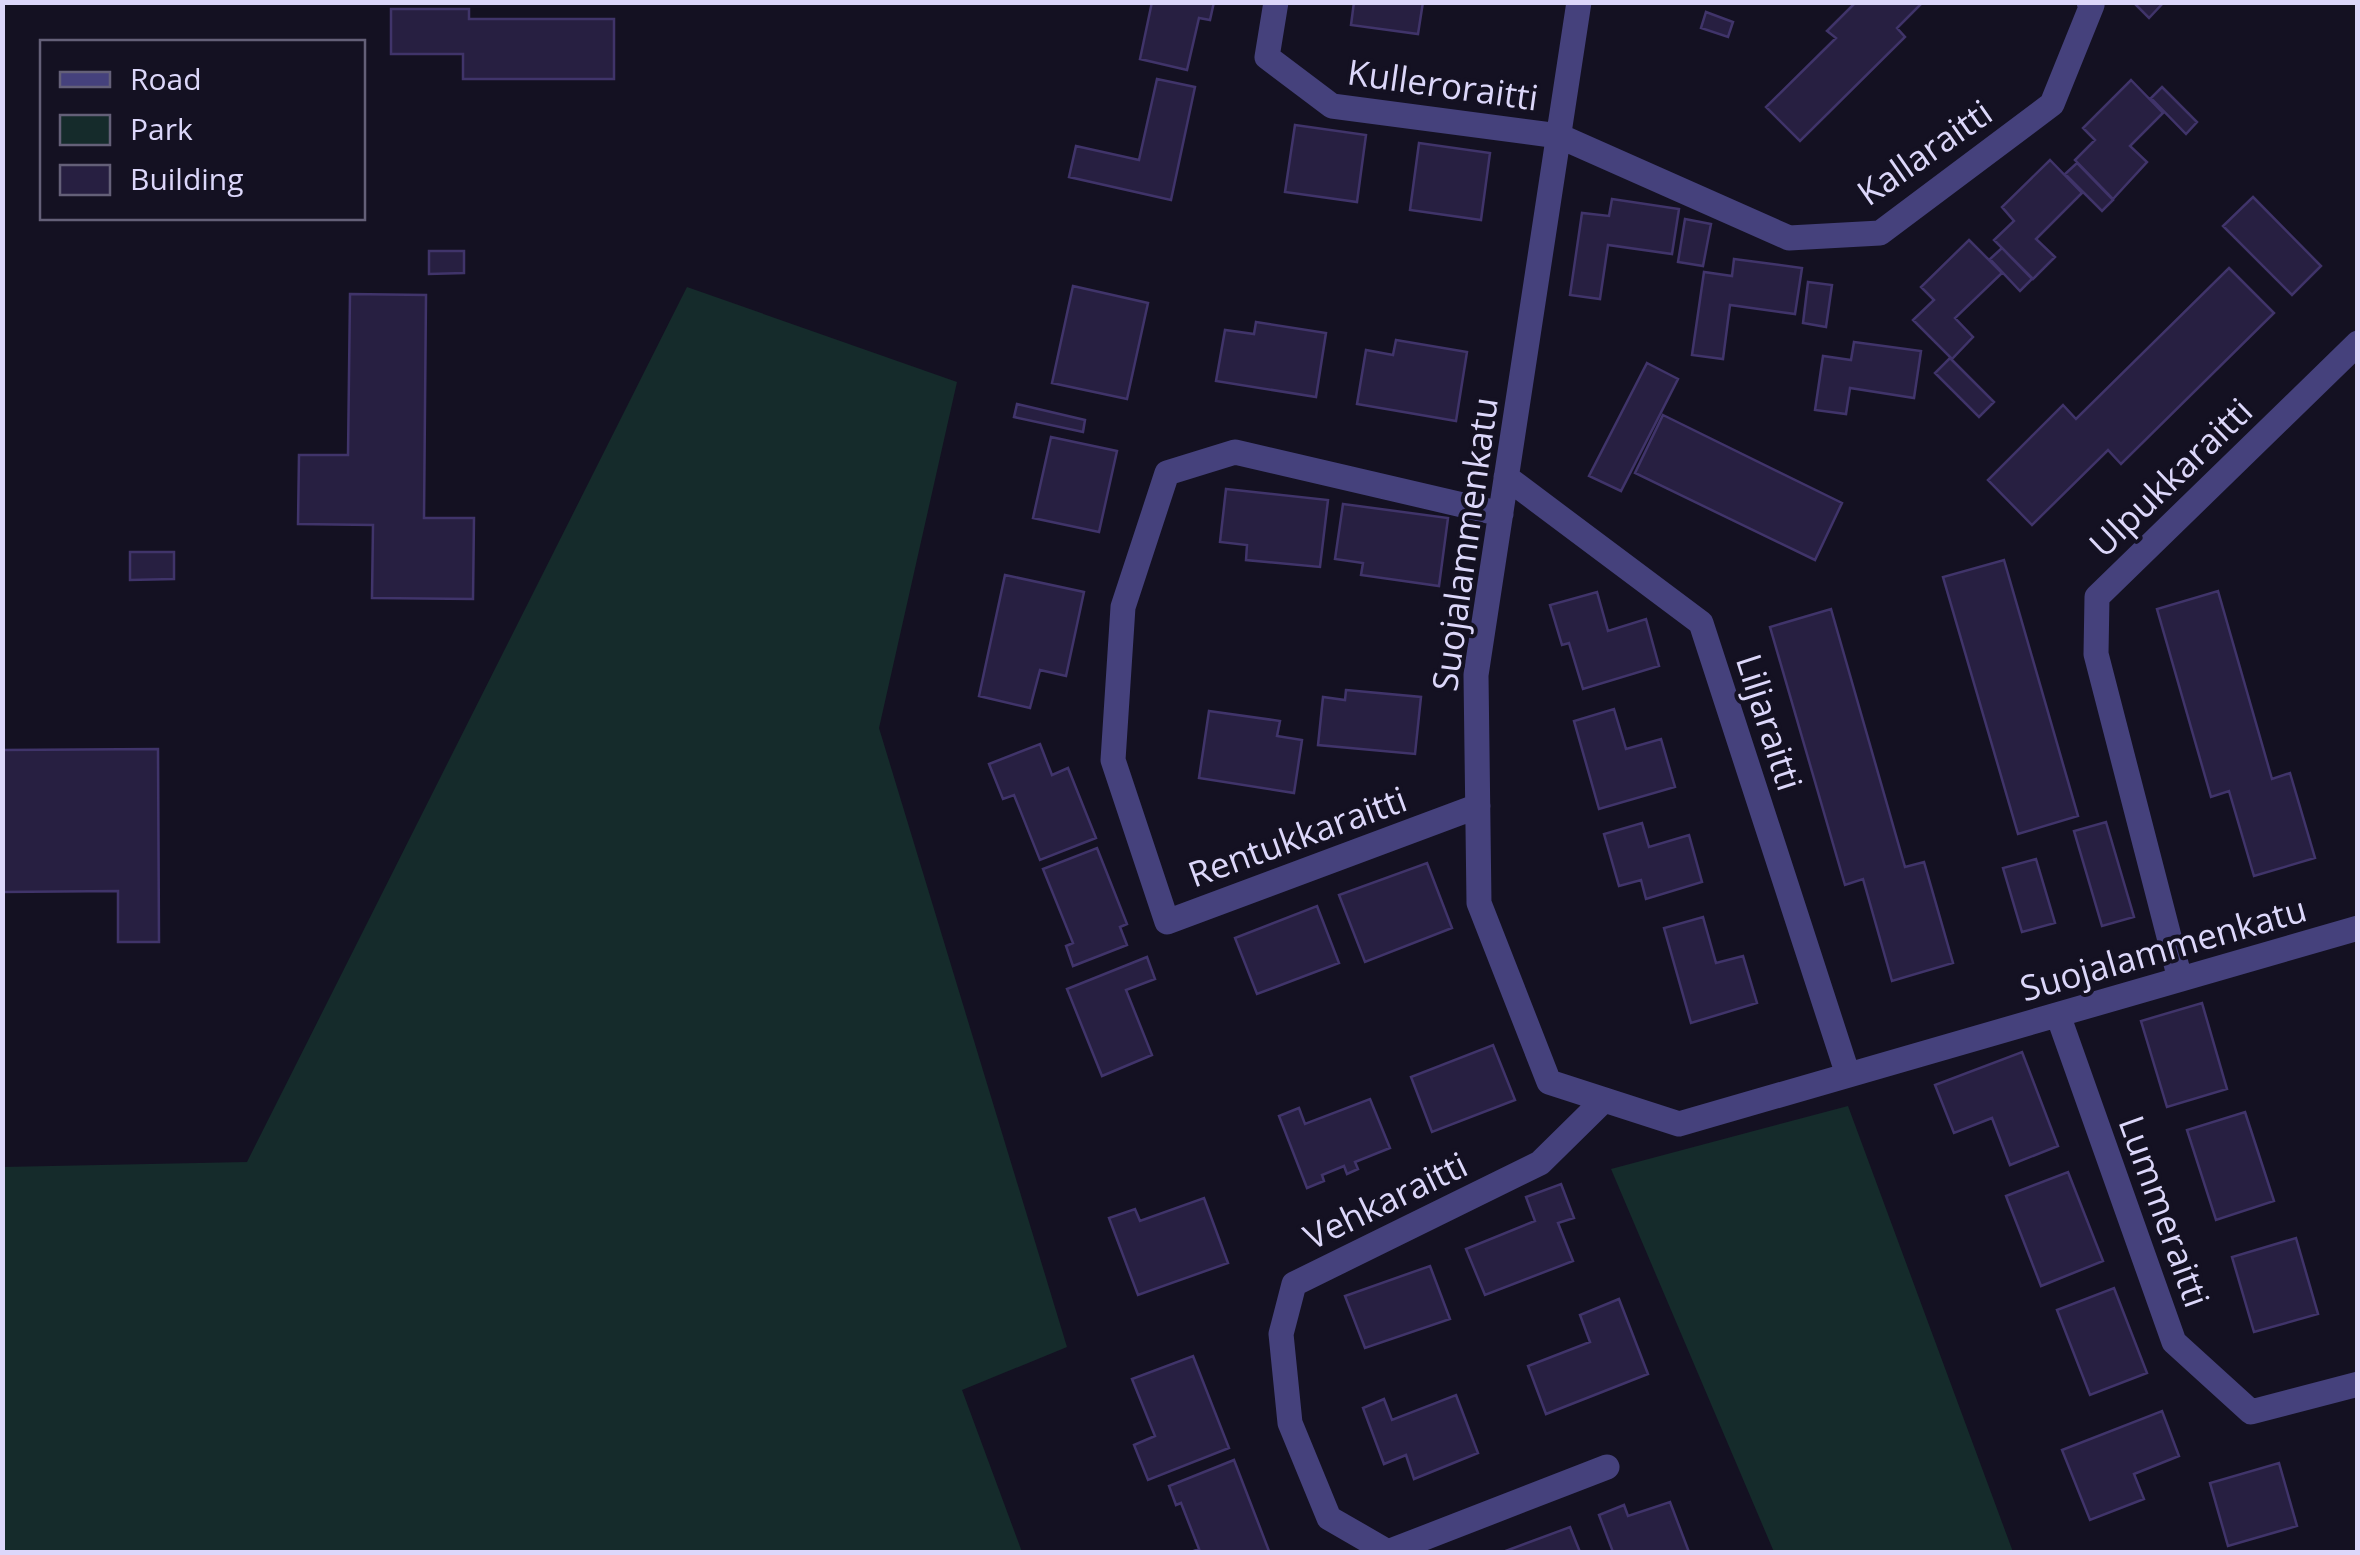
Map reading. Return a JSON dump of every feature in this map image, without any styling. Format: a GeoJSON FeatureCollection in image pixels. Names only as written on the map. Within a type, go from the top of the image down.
{"type":"FeatureCollection","features":[{"type":"Feature","properties":{"kind":"street","name":"Kulleroraitti"},"geometry":{"type":"LineString","coordinates":[[1276,2],[1268,57],[1332,106],[1559,136]]}},
{"type":"Feature","properties":{"kind":"street","name":"Suojalammenkatu"},"geometry":{"type":"LineString","coordinates":[[1579,2],[1476,675],[1480,903],[1548,1082],[1679,1124],[2358,928]]}},
{"type":"Feature","properties":{"kind":"street","name":"Kallaraitti"},"geometry":{"type":"LineString","coordinates":[[1559,136],[1788,238],[1880,233],[2052,104],[2092,5],[2089,2]]}},
{"type":"Feature","properties":{"kind":"street","name":"Ulpukkaraitti"},"geometry":{"type":"LineString","coordinates":[[2180,979],[2096,654],[2097,597],[2358,344]]}},
{"type":"Feature","properties":{"kind":"street","name":"Rentukkaraitti"},"geometry":{"type":"LineString","coordinates":[[1478,806],[1168,922],[1114,760],[1122,606],[1167,473],[1235,452],[1501,514]]}},
{"type":"Feature","properties":{"kind":"street","name":"Liljaraitti"},"geometry":{"type":"LineString","coordinates":[[1506,477],[1701,623],[1848,1075]]}},
{"type":"Feature","properties":{"kind":"street","name":"Lummeraitti"},"geometry":{"type":"LineString","coordinates":[[2058,1015],[2174,1342],[2251,1412],[2358,1384]]}},
{"type":"Feature","properties":{"kind":"street","name":"Vehkaraitti"},"geometry":{"type":"LineString","coordinates":[[1604,1100],[1540,1163],[1294,1284],[1281,1334],[1290,1423],[1329,1518],[1388,1552],[1607,1467]]}},
{"type":"Feature","properties":{"kind":"green space"},"geometry":{"type":"Polygon","coordinates":[[[687,287],[957,382],[879,728],[1067,1347],[962,1390],[1022,1552],[3,1552],[3,1167],[247,1162],[687,287]]]}},
{"type":"Feature","properties":{"kind":"green space"},"geometry":{"type":"Polygon","coordinates":[[[1848,1106],[2013,1552],[1774,1552],[1611,1169],[1848,1106]]]}},
{"type":"Feature","properties":{"kind":"building"},"geometry":{"type":"Polygon","coordinates":[[[1152,2],[1214,2],[1210,20],[1199,18],[1187,70],[1140,59],[1152,2]]]}},
{"type":"Feature","properties":{"kind":"building"},"geometry":{"type":"Polygon","coordinates":[[[1354,2],[1423,2],[1418,34],[1351,25],[1354,2]]]}},
{"type":"Feature","properties":{"kind":"building"},"geometry":{"type":"Polygon","coordinates":[[[1856,2],[1923,2],[1897,28],[1905,37],[1800,141],[1766,107],[1836,38],[1827,31],[1856,2]]]}},
{"type":"Feature","properties":{"kind":"building"},"geometry":{"type":"Polygon","coordinates":[[[2133,2],[2164,2],[2149,18],[2133,2]]]}},
{"type":"Feature","properties":{"kind":"building"},"geometry":{"type":"Polygon","coordinates":[[[391,9],[469,9],[469,19],[614,19],[614,79],[463,79],[463,54],[391,54],[391,9]]]}},
{"type":"Feature","properties":{"kind":"building"},"geometry":{"type":"Polygon","coordinates":[[[1706,12],[1733,22],[1728,37],[1701,28],[1706,12]]]}},
{"type":"Feature","properties":{"kind":"building"},"geometry":{"type":"Polygon","coordinates":[[[1157,79],[1195,87],[1171,200],[1069,177],[1076,146],[1139,160],[1157,79]]]}},
{"type":"Feature","properties":{"kind":"building"},"geometry":{"type":"Polygon","coordinates":[[[2131,80],[2163,113],[2130,146],[2147,162],[2113,199],[2075,160],[2095,140],[2083,128],[2131,80]]]}},
{"type":"Feature","properties":{"kind":"building"},"geometry":{"type":"Polygon","coordinates":[[[2162,87],[2197,122],[2186,134],[2151,98],[2162,87]]]}},
{"type":"Feature","properties":{"kind":"building"},"geometry":{"type":"Polygon","coordinates":[[[1295,125],[1366,135],[1357,202],[1285,192],[1295,125]]]}},
{"type":"Feature","properties":{"kind":"building"},"geometry":{"type":"Polygon","coordinates":[[[1419,143],[1490,153],[1481,220],[1410,210],[1419,143]]]}},
{"type":"Feature","properties":{"kind":"building"},"geometry":{"type":"Polygon","coordinates":[[[2050,160],[2082,193],[2036,239],[2055,257],[2033,279],[1994,240],[2014,221],[2002,207],[2050,160]]]}},
{"type":"Feature","properties":{"kind":"building"},"geometry":{"type":"Polygon","coordinates":[[[2077,163],[2113,200],[2102,211],[2065,174],[2077,163]]]}},
{"type":"Feature","properties":{"kind":"building"},"geometry":{"type":"Polygon","coordinates":[[[2253,197],[2321,266],[2292,295],[2223,226],[2253,197]]]}},
{"type":"Feature","properties":{"kind":"building"},"geometry":{"type":"Polygon","coordinates":[[[1612,199],[1679,209],[1672,254],[1608,245],[1600,299],[1570,295],[1582,213],[1609,216],[1612,199]]]}},
{"type":"Feature","properties":{"kind":"building"},"geometry":{"type":"Polygon","coordinates":[[[1685,219],[1711,224],[1703,266],[1678,262],[1685,219]]]}},
{"type":"Feature","properties":{"kind":"building"},"geometry":{"type":"Polygon","coordinates":[[[1969,240],[2002,273],[1955,318],[1973,337],[1952,359],[1913,320],[1934,300],[1921,287],[1969,240]]]}},
{"type":"Feature","properties":{"kind":"building"},"geometry":{"type":"Polygon","coordinates":[[[2002,248],[2032,279],[2020,291],[1990,259],[2002,248]]]}},
{"type":"Feature","properties":{"kind":"building"},"geometry":{"type":"Polygon","coordinates":[[[429,251],[464,251],[464,273],[429,274],[429,251]]]}},
{"type":"Feature","properties":{"kind":"building"},"geometry":{"type":"Polygon","coordinates":[[[1734,259],[1802,268],[1795,314],[1730,305],[1723,359],[1692,355],[1704,272],[1732,276],[1734,259]]]}},
{"type":"Feature","properties":{"kind":"building"},"geometry":{"type":"Polygon","coordinates":[[[2229,268],[2274,313],[2121,464],[2108,450],[2032,525],[1988,480],[2063,405],[2076,419],[2229,268]]]}},
{"type":"Feature","properties":{"kind":"building"},"geometry":{"type":"Polygon","coordinates":[[[1808,282],[1832,285],[1826,327],[1803,323],[1808,282]]]}},
{"type":"Feature","properties":{"kind":"building"},"geometry":{"type":"Polygon","coordinates":[[[1073,286],[1148,303],[1127,399],[1052,383],[1073,286]]]}},
{"type":"Feature","properties":{"kind":"building"},"geometry":{"type":"Polygon","coordinates":[[[350,294],[426,295],[424,518],[474,518],[473,599],[372,598],[373,525],[298,524],[299,455],[348,455],[350,294]]]}},
{"type":"Feature","properties":{"kind":"building"},"geometry":{"type":"Polygon","coordinates":[[[1256,322],[1326,333],[1316,397],[1216,381],[1225,330],[1254,334],[1256,322]]]}},
{"type":"Feature","properties":{"kind":"building"},"geometry":{"type":"Polygon","coordinates":[[[1396,340],[1467,352],[1456,421],[1357,404],[1366,350],[1393,355],[1396,340]]]}},
{"type":"Feature","properties":{"kind":"building"},"geometry":{"type":"Polygon","coordinates":[[[1854,342],[1921,351],[1914,398],[1850,388],[1846,414],[1815,410],[1823,356],[1851,360],[1854,342]]]}},
{"type":"Feature","properties":{"kind":"building"},"geometry":{"type":"Polygon","coordinates":[[[1950,358],[1994,402],[1979,417],[1935,373],[1950,358]]]}},
{"type":"Feature","properties":{"kind":"building"},"geometry":{"type":"Polygon","coordinates":[[[1647,363],[1678,379],[1621,491],[1589,476],[1647,363]]]}},
{"type":"Feature","properties":{"kind":"building"},"geometry":{"type":"Polygon","coordinates":[[[1017,404],[1085,420],[1083,432],[1014,417],[1017,404]]]}},
{"type":"Feature","properties":{"kind":"building"},"geometry":{"type":"Polygon","coordinates":[[[1663,415],[1842,503],[1815,560],[1635,473],[1663,415]]]}},
{"type":"Feature","properties":{"kind":"building"},"geometry":{"type":"Polygon","coordinates":[[[1051,437],[1117,451],[1099,532],[1033,518],[1051,437]]]}},
{"type":"Feature","properties":{"kind":"building"},"geometry":{"type":"Polygon","coordinates":[[[1226,489],[1328,500],[1320,567],[1246,560],[1247,545],[1220,542],[1226,489]]]}},
{"type":"Feature","properties":{"kind":"building"},"geometry":{"type":"Polygon","coordinates":[[[1343,504],[1448,518],[1439,586],[1361,575],[1363,563],[1335,559],[1343,504]]]}},
{"type":"Feature","properties":{"kind":"building"},"geometry":{"type":"Polygon","coordinates":[[[130,552],[174,552],[174,579],[130,580],[130,552]]]}},
{"type":"Feature","properties":{"kind":"building"},"geometry":{"type":"Polygon","coordinates":[[[2004,560],[2078,816],[2018,834],[1943,577],[2004,560]]]}},
{"type":"Feature","properties":{"kind":"building"},"geometry":{"type":"Polygon","coordinates":[[[1005,575],[1084,592],[1066,676],[1040,670],[1030,708],[979,696],[1005,575]]]}},
{"type":"Feature","properties":{"kind":"building"},"geometry":{"type":"Polygon","coordinates":[[[2218,591],[2272,779],[2290,773],[2315,858],[2254,876],[2229,791],[2211,797],[2157,609],[2218,591]]]}},
{"type":"Feature","properties":{"kind":"building"},"geometry":{"type":"Polygon","coordinates":[[[1597,592],[1608,631],[1646,619],[1659,666],[1583,689],[1569,643],[1562,645],[1550,605],[1597,592]]]}},
{"type":"Feature","properties":{"kind":"building"},"geometry":{"type":"Polygon","coordinates":[[[1831,609],[1905,867],[1924,862],[1953,963],[1892,981],[1863,879],[1845,885],[1770,627],[1831,609]]]}},
{"type":"Feature","properties":{"kind":"building"},"geometry":{"type":"Polygon","coordinates":[[[1346,690],[1421,697],[1415,754],[1318,745],[1323,697],[1345,700],[1346,690]]]}},
{"type":"Feature","properties":{"kind":"building"},"geometry":{"type":"Polygon","coordinates":[[[1614,709],[1626,749],[1661,739],[1675,787],[1599,809],[1574,721],[1614,709]]]}},
{"type":"Feature","properties":{"kind":"building"},"geometry":{"type":"Polygon","coordinates":[[[1209,711],[1280,721],[1277,736],[1302,740],[1294,793],[1199,778],[1209,711]]]}},
{"type":"Feature","properties":{"kind":"building"},"geometry":{"type":"Polygon","coordinates":[[[1040,744],[1052,775],[1068,768],[1096,838],[1040,860],[1014,795],[1003,799],[989,764],[1040,744]]]}},
{"type":"Feature","properties":{"kind":"building"},"geometry":{"type":"Polygon","coordinates":[[[158,749],[159,942],[118,942],[118,891],[2,892],[2,750],[158,749]]]}},
{"type":"Feature","properties":{"kind":"building"},"geometry":{"type":"Polygon","coordinates":[[[2106,822],[2134,917],[2102,926],[2074,831],[2106,822]]]}},
{"type":"Feature","properties":{"kind":"building"},"geometry":{"type":"Polygon","coordinates":[[[1642,823],[1649,847],[1689,835],[1702,882],[1646,899],[1641,880],[1619,886],[1604,834],[1642,823]]]}},
{"type":"Feature","properties":{"kind":"building"},"geometry":{"type":"Polygon","coordinates":[[[1097,848],[1127,924],[1120,927],[1127,945],[1073,966],[1066,946],[1073,943],[1043,869],[1097,848]]]}},
{"type":"Feature","properties":{"kind":"building"},"geometry":{"type":"Polygon","coordinates":[[[2036,859],[2055,923],[2022,932],[2003,868],[2036,859]]]}},
{"type":"Feature","properties":{"kind":"building"},"geometry":{"type":"Polygon","coordinates":[[[1427,863],[1452,928],[1365,962],[1339,895],[1427,863]]]}},
{"type":"Feature","properties":{"kind":"building"},"geometry":{"type":"Polygon","coordinates":[[[1317,906],[1339,963],[1257,994],[1235,938],[1317,906]]]}},
{"type":"Feature","properties":{"kind":"building"},"geometry":{"type":"Polygon","coordinates":[[[1703,917],[1716,963],[1743,956],[1757,1003],[1691,1023],[1664,928],[1703,917]]]}},
{"type":"Feature","properties":{"kind":"building"},"geometry":{"type":"Polygon","coordinates":[[[1147,957],[1155,979],[1126,990],[1152,1055],[1102,1076],[1067,989],[1147,957]]]}},
{"type":"Feature","properties":{"kind":"building"},"geometry":{"type":"Polygon","coordinates":[[[2202,1003],[2227,1089],[2167,1107],[2141,1021],[2202,1003]]]}},
{"type":"Feature","properties":{"kind":"building"},"geometry":{"type":"Polygon","coordinates":[[[1493,1045],[1515,1100],[1432,1132],[1411,1077],[1493,1045]]]}},
{"type":"Feature","properties":{"kind":"building"},"geometry":{"type":"Polygon","coordinates":[[[2022,1052],[2058,1146],[2010,1165],[1992,1118],[1954,1133],[1935,1085],[2022,1052]]]}},
{"type":"Feature","properties":{"kind":"building"},"geometry":{"type":"Polygon","coordinates":[[[1370,1099],[1390,1148],[1355,1162],[1358,1169],[1347,1174],[1344,1166],[1322,1175],[1324,1181],[1307,1188],[1279,1116],[1299,1108],[1305,1124],[1370,1099]]]}},
{"type":"Feature","properties":{"kind":"building"},"geometry":{"type":"Polygon","coordinates":[[[2245,1112],[2274,1201],[2216,1220],[2187,1130],[2245,1112]]]}},
{"type":"Feature","properties":{"kind":"building"},"geometry":{"type":"Polygon","coordinates":[[[2068,1172],[2103,1261],[2041,1286],[2006,1196],[2068,1172]]]}},
{"type":"Feature","properties":{"kind":"building"},"geometry":{"type":"Polygon","coordinates":[[[1561,1184],[1574,1218],[1558,1223],[1573,1261],[1485,1295],[1466,1249],[1535,1221],[1526,1197],[1561,1184]]]}},
{"type":"Feature","properties":{"kind":"building"},"geometry":{"type":"Polygon","coordinates":[[[1204,1198],[1228,1263],[1138,1295],[1109,1218],[1135,1209],[1140,1221],[1204,1198]]]}},
{"type":"Feature","properties":{"kind":"building"},"geometry":{"type":"Polygon","coordinates":[[[2296,1238],[2318,1314],[2254,1332],[2232,1257],[2296,1238]]]}},
{"type":"Feature","properties":{"kind":"building"},"geometry":{"type":"Polygon","coordinates":[[[1430,1266],[1450,1319],[1365,1348],[1345,1296],[1430,1266]]]}},
{"type":"Feature","properties":{"kind":"building"},"geometry":{"type":"Polygon","coordinates":[[[2114,1288],[2147,1373],[2090,1395],[2057,1310],[2114,1288]]]}},
{"type":"Feature","properties":{"kind":"building"},"geometry":{"type":"Polygon","coordinates":[[[1619,1299],[1648,1374],[1546,1414],[1528,1366],[1590,1342],[1580,1315],[1619,1299]]]}},
{"type":"Feature","properties":{"kind":"building"},"geometry":{"type":"Polygon","coordinates":[[[1193,1356],[1229,1448],[1148,1480],[1134,1445],[1155,1436],[1132,1379],[1193,1356]]]}},
{"type":"Feature","properties":{"kind":"building"},"geometry":{"type":"Polygon","coordinates":[[[1456,1395],[1478,1453],[1414,1479],[1406,1455],[1384,1464],[1363,1408],[1384,1399],[1392,1420],[1456,1395]]]}},
{"type":"Feature","properties":{"kind":"building"},"geometry":{"type":"Polygon","coordinates":[[[2162,1411],[2179,1456],[2134,1474],[2144,1499],[2090,1520],[2062,1450],[2162,1411]]]}},
{"type":"Feature","properties":{"kind":"building"},"geometry":{"type":"Polygon","coordinates":[[[1234,1460],[1269,1551],[1191,1552],[1199,1549],[1181,1503],[1176,1505],[1169,1486],[1234,1460]]]}},
{"type":"Feature","properties":{"kind":"building"},"geometry":{"type":"Polygon","coordinates":[[[2279,1463],[2297,1526],[2228,1546],[2210,1483],[2279,1463]]]}},
{"type":"Feature","properties":{"kind":"building"},"geometry":{"type":"Polygon","coordinates":[[[1670,1502],[1689,1552],[1613,1552],[1599,1515],[1624,1505],[1628,1516],[1670,1502]]]}},
{"type":"Feature","properties":{"kind":"building"},"geometry":{"type":"Polygon","coordinates":[[[1570,1527],[1580,1552],[1503,1552],[1570,1527]]]}}]}
